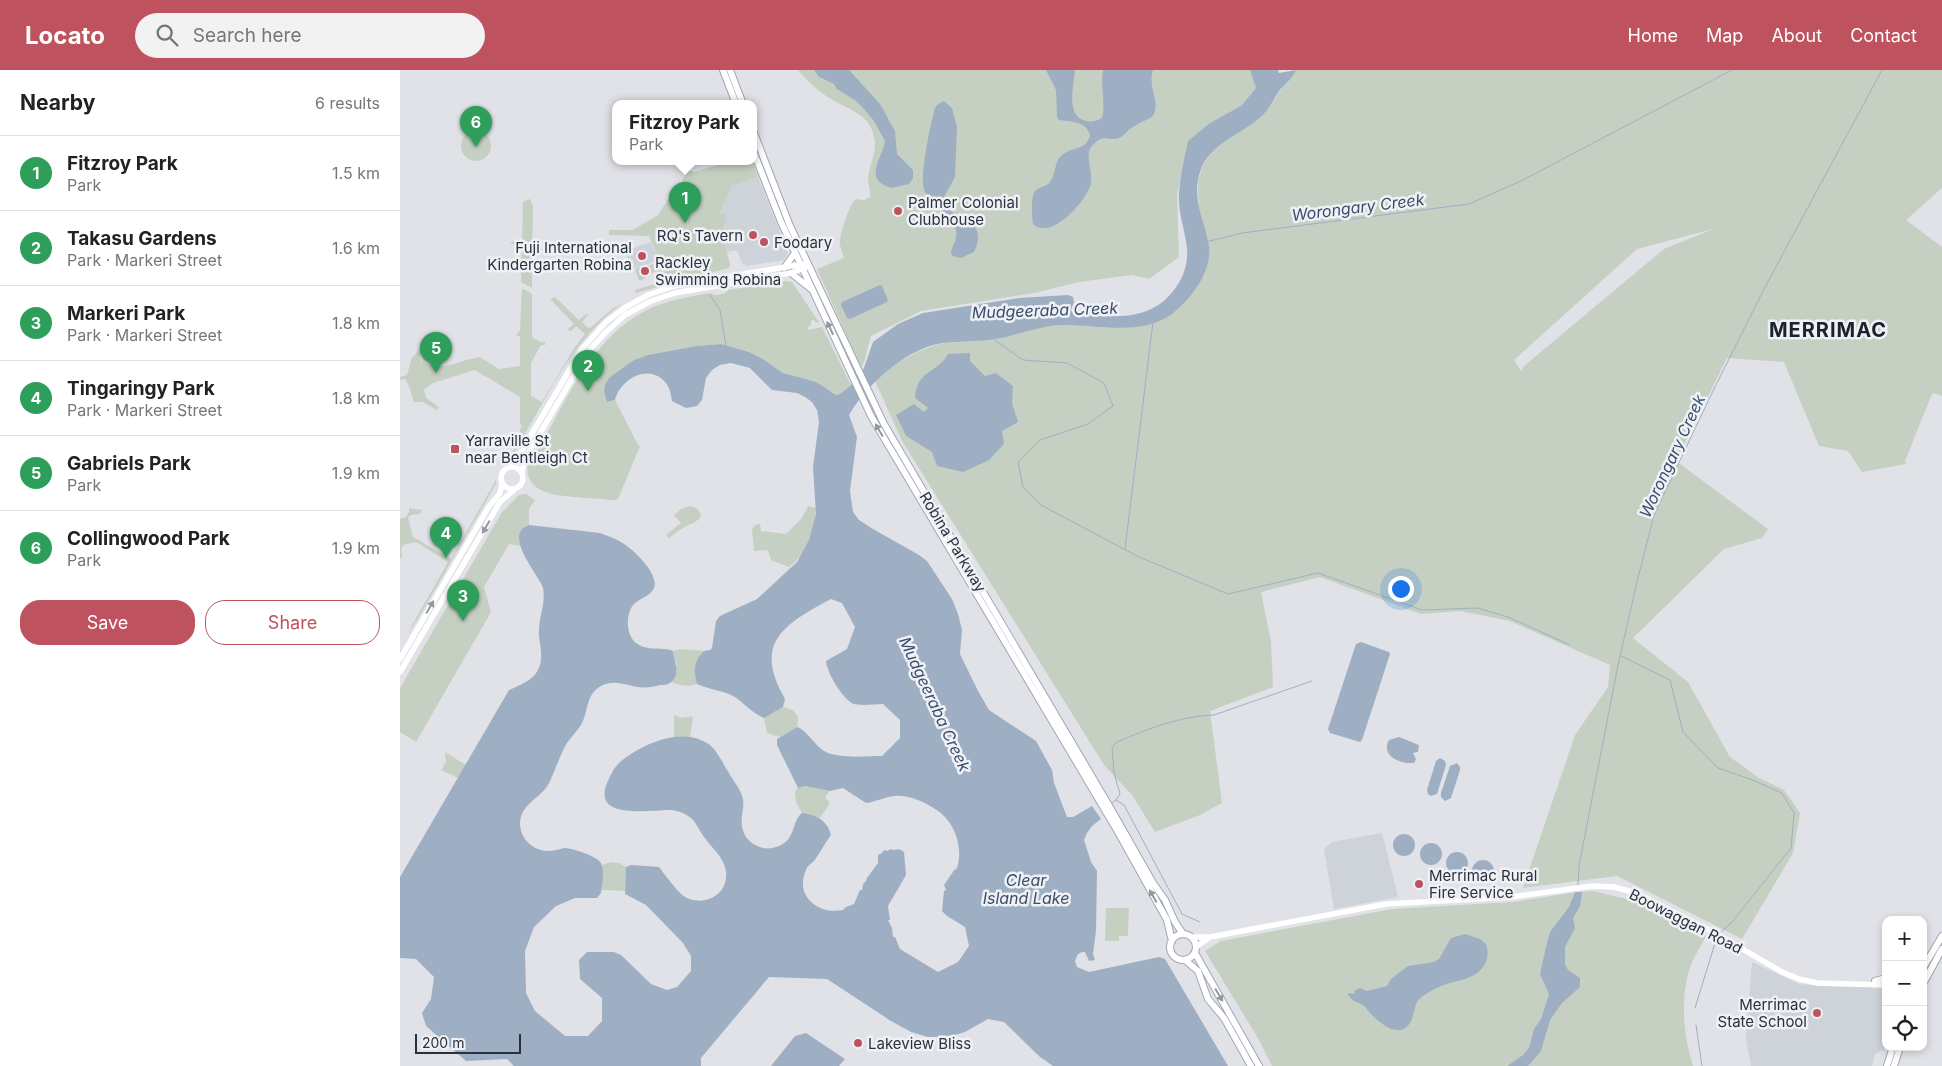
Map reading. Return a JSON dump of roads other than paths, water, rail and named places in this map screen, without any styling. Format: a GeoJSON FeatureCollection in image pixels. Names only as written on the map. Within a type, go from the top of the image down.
{"type":"FeatureCollection","features":[{"type":"Feature","properties":{"kind":"main road"},"geometry":{"type":"LineString","coordinates":[[723,70],[734,100]]}},
{"type":"Feature","properties":{"kind":"main road"},"geometry":{"type":"LineString","coordinates":[[730,70],[741,100]]}},
{"type":"Feature","properties":{"kind":"main road","name":"Robina Parkway"},"geometry":{"type":"LineString","coordinates":[[757,141],[805,266],[812,290],[877,428],[1103,801],[1166,900],[1176,925],[1183,934]]}},
{"type":"Feature","properties":{"kind":"main road","name":"Robina Parkway"},"geometry":{"type":"LineString","coordinates":[[757,160],[795,253],[805,266],[893,440],[1103,801]]}},
{"type":"Feature","properties":{"kind":"main road"},"geometry":{"type":"LineString","coordinates":[[784,268],[795,253]]}},
{"type":"Feature","properties":{"kind":"main road"},"geometry":{"type":"LineString","coordinates":[[400,659],[488,508],[500,493],[502,474],[521,452],[582,349],[599,328],[640,299],[674,286],[805,266]]}},
{"type":"Feature","properties":{"kind":"main road"},"geometry":{"type":"LineString","coordinates":[[400,672],[500,502],[520,486],[523,481],[524,459],[587,353],[606,332],[642,305],[675,292],[791,273],[805,266]]}},
{"type":"Feature","properties":{"kind":"main road"},"geometry":{"type":"LineString","coordinates":[[791,273],[812,290]]}},
{"type":"Feature","properties":{"kind":"main road"},"geometry":{"type":"LineString","coordinates":[[509,467],[516,468],[522,472]]}},
{"type":"Feature","properties":{"kind":"main road"},"geometry":{"type":"LineString","coordinates":[[502,483],[506,488],[515,489]]}},
{"type":"Feature","properties":{"kind":"main road","name":"Robina Parkway"},"geometry":{"type":"LineString","coordinates":[[1109,810],[1165,916],[1172,941]]}},
{"type":"Feature","properties":{"kind":"main road","name":"Boowaggan Road"},"geometry":{"type":"LineString","coordinates":[[1192,937],[1210,937],[1386,904],[1512,897],[1576,888],[1607,886],[1642,896],[1793,977],[1817,983],[1882,981]]}},
{"type":"Feature","properties":{"kind":"main road"},"geometry":{"type":"LineString","coordinates":[[1252,1066],[1224,1018],[1208,999],[1200,974],[1195,967],[1185,960],[1177,959],[1171,953],[1172,941],[1176,936],[1183,934],[1192,937],[1196,950],[1258,1066]]}},
{"type":"Feature","properties":{"kind":"main road"},"geometry":{"type":"LineString","coordinates":[[1927,961],[1942,936]]}},
{"type":"Feature","properties":{"kind":"main road","name":"Boowaggan Road"},"geometry":{"type":"LineString","coordinates":[[1196,950],[1210,937]]}},
{"type":"Feature","properties":{"kind":"main road"},"geometry":{"type":"LineString","coordinates":[[1927,977],[1942,949]]}},
{"type":"Feature","properties":{"kind":"main road"},"geometry":{"type":"LineString","coordinates":[[1185,960],[1192,956],[1196,950]]}},
{"type":"Feature","properties":{"kind":"main road"},"geometry":{"type":"LineString","coordinates":[[1875,981],[1882,981]]}},
{"type":"Feature","properties":{"kind":"main road","name":"Boowaggan Road"},"geometry":{"type":"LineString","coordinates":[[1858,983],[1875,981]]}},
{"type":"Feature","properties":{"kind":"main road"},"geometry":{"type":"LineString","coordinates":[[1887,1066],[1892,1051]]}},
{"type":"Feature","properties":{"kind":"main road"},"geometry":{"type":"LineString","coordinates":[[1894,1066],[1899,1051]]}},
{"type":"Feature","properties":{"kind":"water"},"geometry":{"type":"Polygon","coordinates":[[[814,70],[849,70],[880,104],[895,131],[897,154],[913,170],[913,178],[909,184],[892,188],[883,185],[878,180],[876,168],[885,141],[874,121],[856,101],[837,89],[834,84],[819,77],[814,70]]]}},
{"type":"Feature","properties":{"kind":"water"},"geometry":{"type":"Polygon","coordinates":[[[1046,70],[1075,70],[1073,107],[1079,118],[1086,121],[1102,118],[1103,70],[1153,70],[1152,83],[1156,107],[1152,117],[1131,128],[1121,137],[1115,139],[1103,138],[1092,146],[1089,153],[1091,183],[1083,199],[1068,216],[1058,223],[1041,228],[1033,224],[1032,203],[1034,193],[1050,182],[1059,158],[1066,152],[1085,144],[1090,136],[1086,127],[1074,122],[1059,120],[1057,117],[1056,90],[1046,70]]]}},
{"type":"Feature","properties":{"kind":"water","name":"Clear Island Lake"},"geometry":{"type":"Polygon","coordinates":[[[1250,70],[1278,70],[1279,73],[1296,70],[1263,115],[1220,145],[1212,152],[1201,169],[1197,190],[1199,209],[1209,247],[1209,256],[1204,275],[1199,284],[1179,308],[1160,321],[1147,325],[1120,328],[1056,325],[995,339],[942,343],[928,347],[902,360],[877,380],[849,415],[857,437],[850,491],[853,512],[859,520],[927,561],[952,599],[962,630],[960,654],[989,710],[1036,741],[1052,770],[1054,783],[1067,817],[1073,817],[1092,806],[1101,819],[1092,826],[1084,840],[1091,862],[1097,871],[1096,931],[1093,954],[1095,960],[1089,961],[1085,952],[1082,952],[1078,954],[1075,961],[1077,967],[1089,972],[1159,957],[1165,959],[1228,1066],[1053,1066],[1040,1057],[1004,1022],[988,1019],[965,1032],[948,1037],[928,1037],[911,1032],[891,1021],[827,979],[769,977],[701,1058],[701,1066],[514,1066],[507,1059],[466,1061],[426,1026],[422,1013],[431,999],[434,977],[416,959],[400,958],[400,877],[509,690],[526,682],[538,670],[541,657],[539,625],[544,599],[543,588],[524,555],[519,537],[521,530],[529,525],[600,533],[629,547],[651,572],[655,585],[651,592],[636,602],[631,608],[628,619],[630,635],[641,646],[673,651],[676,666],[674,678],[666,685],[638,687],[610,683],[596,690],[590,699],[584,720],[567,743],[547,787],[528,805],[521,816],[522,834],[528,843],[543,850],[551,851],[568,848],[590,855],[599,860],[603,870],[601,893],[597,898],[575,898],[556,906],[534,927],[525,951],[526,993],[535,1011],[565,1036],[588,1036],[602,1021],[602,998],[580,979],[579,960],[587,952],[614,952],[621,955],[651,984],[667,990],[677,987],[691,971],[691,956],[683,943],[646,905],[625,894],[626,867],[631,865],[659,867],[681,894],[687,898],[702,901],[716,896],[721,891],[726,874],[723,862],[694,821],[685,814],[672,810],[628,811],[617,809],[609,804],[605,797],[608,780],[619,763],[639,749],[663,739],[675,737],[699,739],[716,751],[741,793],[743,801],[743,831],[748,840],[754,845],[761,848],[772,848],[786,842],[798,817],[802,813],[817,817],[824,822],[831,835],[814,861],[807,868],[803,879],[803,888],[811,902],[825,910],[843,910],[854,904],[860,890],[862,890],[863,884],[878,863],[878,855],[884,850],[899,849],[904,852],[906,875],[888,906],[890,920],[888,920],[892,928],[893,937],[895,937],[900,949],[938,972],[958,962],[969,946],[965,927],[942,911],[944,891],[946,890],[944,885],[956,870],[959,857],[956,836],[945,817],[929,805],[908,797],[892,796],[866,803],[843,788],[830,791],[805,786],[798,788],[777,745],[777,739],[797,727],[826,752],[841,756],[882,756],[900,738],[900,720],[883,704],[854,704],[836,686],[829,672],[826,661],[847,649],[855,627],[842,603],[831,599],[814,608],[800,617],[778,637],[773,649],[772,663],[776,679],[785,699],[783,707],[764,718],[735,697],[697,684],[695,674],[696,662],[704,651],[712,648],[716,621],[720,616],[757,599],[797,562],[809,540],[816,514],[813,467],[819,422],[817,410],[812,402],[805,397],[797,393],[772,390],[750,368],[731,363],[720,365],[712,370],[706,378],[702,400],[697,406],[686,408],[672,401],[666,383],[652,374],[636,376],[629,380],[618,392],[615,400],[607,402],[604,392],[605,385],[609,378],[634,360],[648,355],[696,346],[721,344],[749,352],[783,373],[818,383],[836,395],[850,386],[864,368],[873,342],[898,324],[923,313],[1019,298],[1068,295],[1073,297],[1074,302],[1071,310],[1074,315],[1118,316],[1145,312],[1157,306],[1168,297],[1178,284],[1184,271],[1187,248],[1179,194],[1188,141],[1210,123],[1241,106],[1256,88],[1250,70]]]}},
{"type":"Feature","properties":{"kind":"water"},"geometry":{"type":"Polygon","coordinates":[[[944,101],[952,108],[957,127],[955,177],[942,203],[974,226],[978,233],[978,241],[974,252],[961,258],[953,256],[951,253],[956,237],[954,225],[947,215],[928,197],[923,186],[924,164],[933,115],[936,107],[944,101]]]}},
{"type":"Feature","properties":{"kind":"water"},"geometry":{"type":"Polygon","coordinates":[[[880,285],[888,300],[887,302],[850,319],[847,318],[841,305],[842,302],[880,285]]]}},
{"type":"Feature","properties":{"kind":"water"},"geometry":{"type":"Polygon","coordinates":[[[970,353],[970,361],[985,376],[996,373],[1013,386],[1012,403],[1018,422],[1002,431],[1004,444],[989,460],[963,472],[937,466],[932,452],[906,436],[896,415],[914,404],[924,412],[928,408],[915,398],[919,382],[944,360],[948,354],[970,353]]]}},
{"type":"Feature","properties":{"kind":"water"},"geometry":{"type":"Polygon","coordinates":[[[1361,642],[1390,654],[1360,742],[1330,733],[1328,729],[1356,644],[1361,642]]]}},
{"type":"Feature","properties":{"kind":"water"},"geometry":{"type":"Polygon","coordinates":[[[1399,737],[1419,745],[1418,752],[1413,753],[1416,759],[1414,763],[1403,762],[1393,758],[1387,750],[1389,740],[1399,737]]]}},
{"type":"Feature","properties":{"kind":"water"},"geometry":{"type":"Polygon","coordinates":[[[1440,758],[1445,761],[1446,765],[1437,794],[1431,796],[1427,790],[1436,761],[1440,758]]]}},
{"type":"Feature","properties":{"kind":"water"},"geometry":{"type":"Polygon","coordinates":[[[1457,763],[1460,770],[1451,798],[1445,801],[1441,797],[1441,793],[1450,766],[1457,763]]]}},
{"type":"Feature","properties":{"kind":"water"},"geometry":{"type":"Polygon","coordinates":[[[1404,834],[1412,837],[1415,845],[1412,853],[1404,856],[1396,853],[1393,845],[1396,837],[1404,834]]]}},
{"type":"Feature","properties":{"kind":"water"},"geometry":{"type":"Polygon","coordinates":[[[1431,843],[1439,846],[1442,854],[1439,862],[1431,865],[1423,862],[1420,854],[1423,846],[1431,843]]]}},
{"type":"Feature","properties":{"kind":"water"},"geometry":{"type":"Polygon","coordinates":[[[1457,852],[1465,855],[1468,863],[1465,871],[1457,874],[1449,871],[1446,863],[1449,855],[1457,852]]]}},
{"type":"Feature","properties":{"kind":"water"},"geometry":{"type":"Polygon","coordinates":[[[1483,860],[1491,863],[1494,871],[1491,879],[1483,882],[1475,879],[1472,871],[1475,863],[1483,860]]]}},
{"type":"Feature","properties":{"kind":"water"},"geometry":{"type":"Polygon","coordinates":[[[1575,892],[1582,892],[1581,901],[1573,918],[1575,928],[1565,947],[1565,964],[1568,970],[1580,978],[1580,987],[1562,1003],[1550,1020],[1541,1051],[1528,1066],[1507,1066],[1523,1055],[1529,1048],[1534,1029],[1541,1019],[1549,994],[1540,974],[1550,932],[1569,907],[1575,892]]]}},
{"type":"Feature","properties":{"kind":"water"},"geometry":{"type":"Polygon","coordinates":[[[1465,934],[1480,939],[1486,944],[1488,955],[1484,966],[1479,972],[1467,978],[1430,991],[1417,1002],[1411,1021],[1401,1030],[1394,1030],[1381,1023],[1364,1006],[1352,1000],[1348,995],[1349,993],[1355,994],[1354,991],[1360,988],[1367,991],[1387,986],[1391,979],[1408,966],[1434,962],[1439,959],[1451,938],[1465,934]]]}},
{"type":"Feature","properties":{"kind":"water"},"geometry":{"type":"Polygon","coordinates":[[[806,1033],[845,1059],[839,1066],[771,1066],[795,1036],[806,1033]]]}},
{"type":"Feature","properties":{"kind":"waterway","name":"Worongary Creek"},"geometry":{"type":"LineString","coordinates":[[1206,242],[1242,233],[1469,204],[1521,181],[1732,70]]}},
{"type":"Feature","properties":{"kind":"waterway","name":"Worongary Creek"},"geometry":{"type":"LineString","coordinates":[[1578,885],[1579,866],[1618,665],[1654,515],[1764,289],[1882,70]]}},
{"type":"Feature","properties":{"kind":"waterway"},"geometry":{"type":"LineString","coordinates":[[710,295],[720,310],[726,346]]}},
{"type":"Feature","properties":{"kind":"waterway"},"geometry":{"type":"LineString","coordinates":[[1125,549],[1153,322]]}},
{"type":"Feature","properties":{"kind":"waterway"},"geometry":{"type":"LineString","coordinates":[[992,338],[1023,360],[1067,363],[1104,383],[1113,406],[1088,424],[1040,440],[1018,462],[1023,487],[1041,505],[1137,556],[1228,594],[1318,573],[1422,610],[1477,608],[1508,617],[1570,645]]}},
{"type":"Feature","properties":{"kind":"waterway"},"geometry":{"type":"LineString","coordinates":[[1621,656],[1670,680],[1683,732],[1718,768],[1782,793],[1794,813],[1791,848],[1732,922],[1721,932]]}},
{"type":"Feature","properties":{"kind":"waterway"},"geometry":{"type":"LineString","coordinates":[[1111,804],[1120,794],[1114,773],[1112,747],[1117,742],[1152,728],[1177,721],[1214,715],[1312,681]]}},
{"type":"Feature","properties":{"kind":"waterway"},"geometry":{"type":"LineString","coordinates":[[1116,800],[1124,805],[1182,914],[1200,922]]}},
{"type":"Feature","properties":{"kind":"waterway"},"geometry":{"type":"LineString","coordinates":[[1695,1008],[1716,940]]}},
{"type":"Feature","properties":{"kind":"waterway"},"geometry":{"type":"LineString","coordinates":[[1696,1025],[1702,1066]]}},
{"type":"Feature","properties":{"kind":"place","name":"Collingwood Park"},"geometry":{"type":"Point","coordinates":[476,147]}},
{"type":"Feature","properties":{"kind":"place","name":"Palmer Colonial Clubhouse"},"geometry":{"type":"Point","coordinates":[898,211]}},
{"type":"Feature","properties":{"kind":"place","name":"Fitzroy Park"},"geometry":{"type":"Point","coordinates":[685,223]}},
{"type":"Feature","properties":{"kind":"place","name":"RQ's Tavern"},"geometry":{"type":"Point","coordinates":[753,235]}},
{"type":"Feature","properties":{"kind":"place","name":"Foodary"},"geometry":{"type":"Point","coordinates":[764,242]}},
{"type":"Feature","properties":{"kind":"place","name":"Fuji International Kindergarten Robina"},"geometry":{"type":"Point","coordinates":[642,256]}},
{"type":"Feature","properties":{"kind":"place","name":"Rackley Swimming Robina"},"geometry":{"type":"Point","coordinates":[645,271]}},
{"type":"Feature","properties":{"kind":"place","name":"Gabriels Park"},"geometry":{"type":"Point","coordinates":[436,373]}},
{"type":"Feature","properties":{"kind":"place","name":"Takasu Gardens"},"geometry":{"type":"Point","coordinates":[588,391]}},
{"type":"Feature","properties":{"kind":"place","name":"Yarraville St near Bentleigh Ct"},"geometry":{"type":"Point","coordinates":[455,449]}},
{"type":"Feature","properties":{"kind":"place","name":"Tingaringy Park"},"geometry":{"type":"Point","coordinates":[446,558]}},
{"type":"Feature","properties":{"kind":"place","name":"Markeri Park"},"geometry":{"type":"Point","coordinates":[463,621]}},
{"type":"Feature","properties":{"kind":"place","name":"Merrimac Rural Fire Service"},"geometry":{"type":"Point","coordinates":[1419,884]}},
{"type":"Feature","properties":{"kind":"place","name":"Merrimac State School"},"geometry":{"type":"Point","coordinates":[1817,1013]}},
{"type":"Feature","properties":{"kind":"place","name":"Lakeview Bliss"},"geometry":{"type":"Point","coordinates":[858,1043]}},
{"type":"Feature","properties":{"kind":"district","name":"MERRIMAC"},"geometry":{"type":"Point","coordinates":[1828,330]}},
{"type":"Feature","properties":{"kind":"water label","name":"Mudgeeraba Creek"},"geometry":{"type":"Point","coordinates":[1045,310]}},
{"type":"Feature","properties":{"kind":"water label","name":"Mudgeeraba Creek"},"geometry":{"type":"Point","coordinates":[935,704]}}]}
